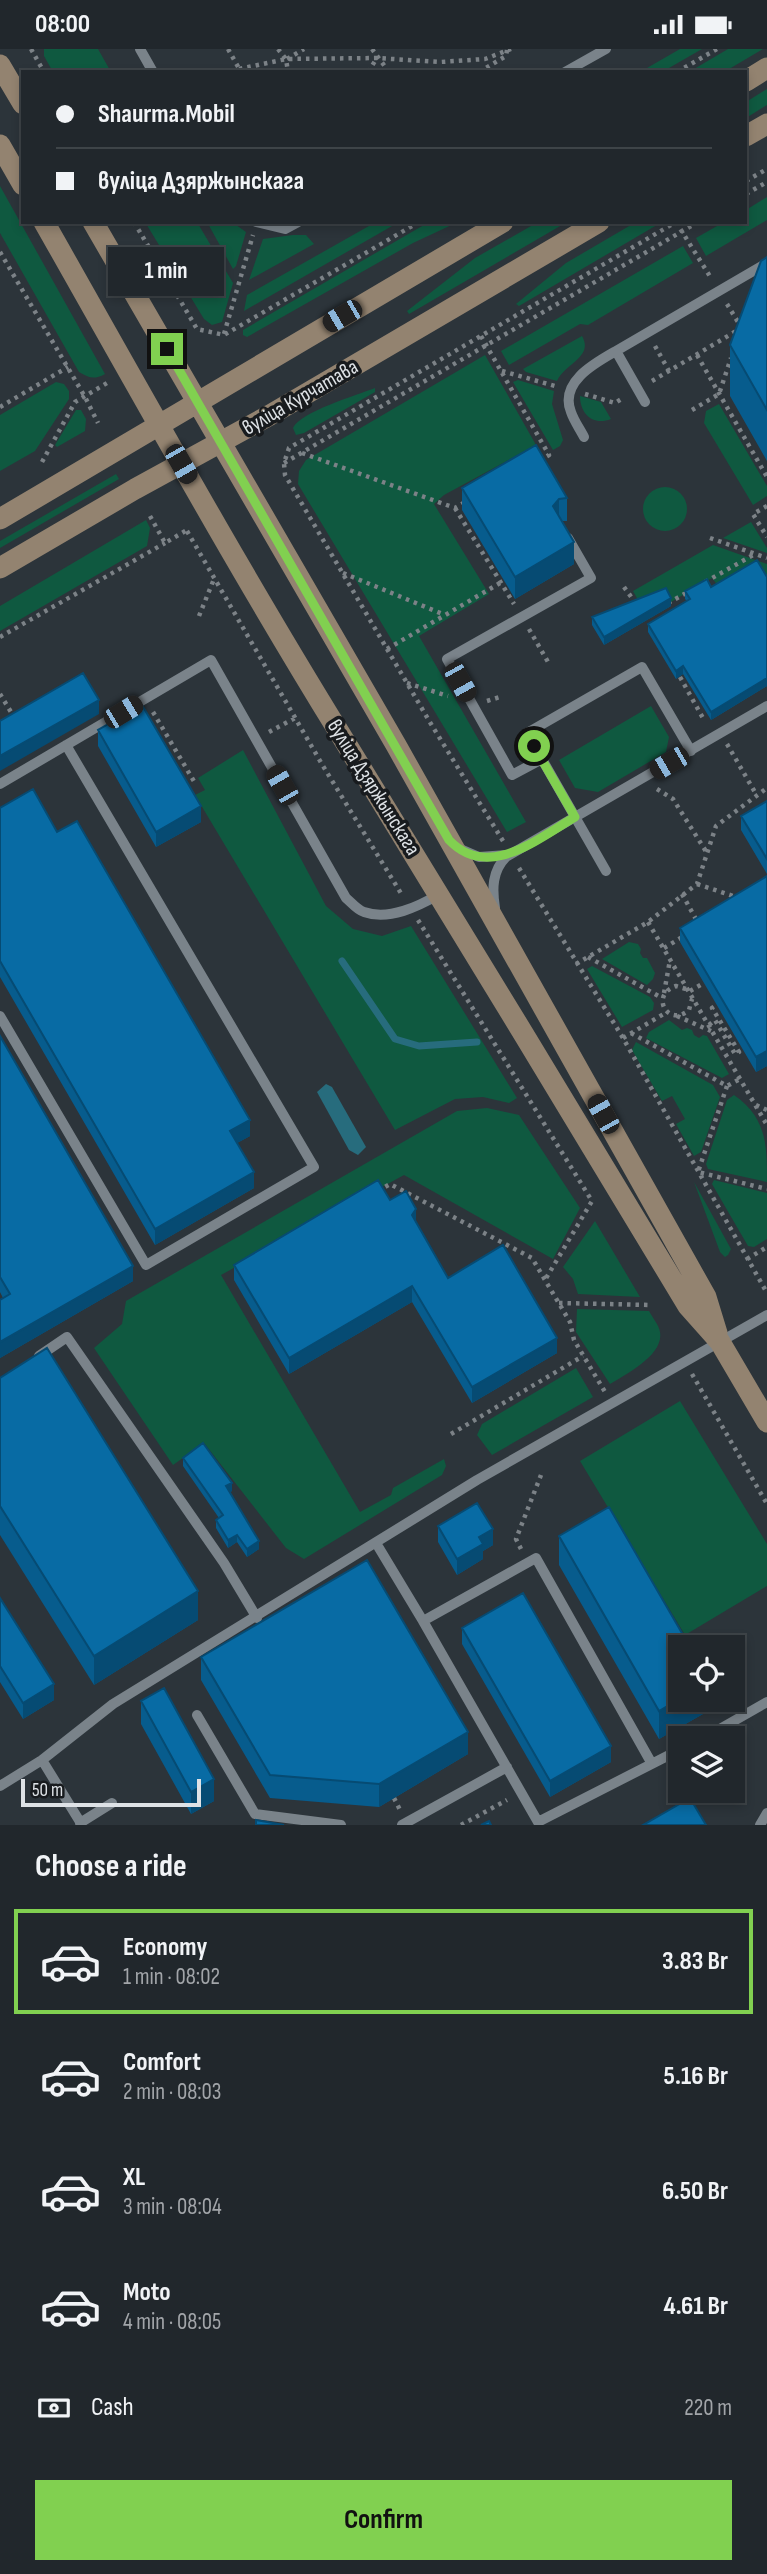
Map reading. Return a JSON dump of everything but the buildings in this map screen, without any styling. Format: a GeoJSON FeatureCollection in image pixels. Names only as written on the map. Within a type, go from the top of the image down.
{"type":"FeatureCollection","features":[{"type":"Feature","properties":{"kind":"main road"},"geometry":{"type":"LineString","coordinates":[[0,65],[21,101]]}},
{"type":"Feature","properties":{"kind":"main road"},"geometry":{"type":"LineString","coordinates":[[747,80],[767,68]]}},
{"type":"Feature","properties":{"kind":"main road"},"geometry":{"type":"LineString","coordinates":[[747,135],[767,124]]}},
{"type":"Feature","properties":{"kind":"main road"},"geometry":{"type":"LineString","coordinates":[[0,145],[21,182]]}},
{"type":"Feature","properties":{"kind":"main road","name":"вуліца Дзяржынскага"},"geometry":{"type":"LineString","coordinates":[[45,224],[181,464],[339,731],[688,1306],[720,1342],[767,1422]]}},
{"type":"Feature","properties":{"kind":"main road","name":"вуліца Дзяржынскага"},"geometry":{"type":"LineString","coordinates":[[94,224],[449,840],[706,1297],[720,1342]]}},
{"type":"Feature","properties":{"kind":"main road"},"geometry":{"type":"LineString","coordinates":[[0,519],[500,224]]}},
{"type":"Feature","properties":{"kind":"main road","name":"вуліца Курчатава"},"geometry":{"type":"LineString","coordinates":[[0,569],[596,224]]}},
{"type":"Feature","properties":{"kind":"lane"},"geometry":{"type":"LineString","coordinates":[[140,49],[152,70]]}},
{"type":"Feature","properties":{"kind":"lane"},"geometry":{"type":"LineString","coordinates":[[569,70],[606,49]]}},
{"type":"Feature","properties":{"kind":"lane"},"geometry":{"type":"LineString","coordinates":[[261,224],[285,229],[294,224]]}},
{"type":"Feature","properties":{"kind":"lane"},"geometry":{"type":"LineString","coordinates":[[584,437],[569,410],[571,390],[584,369],[767,263]]}},
{"type":"Feature","properties":{"kind":"lane"},"geometry":{"type":"LineString","coordinates":[[615,351],[645,402]]}},
{"type":"Feature","properties":{"kind":"lane"},"geometry":{"type":"LineString","coordinates":[[541,759],[512,775],[447,659],[591,578],[563,528]]}},
{"type":"Feature","properties":{"kind":"lane"},"geometry":{"type":"LineString","coordinates":[[0,784],[211,660],[346,898],[361,912],[382,915],[411,908],[440,894]]}},
{"type":"Feature","properties":{"kind":"lane"},"geometry":{"type":"LineString","coordinates":[[606,871],[527,733],[642,667],[691,751]]}},
{"type":"Feature","properties":{"kind":"lane"},"geometry":{"type":"LineString","coordinates":[[449,840],[464,853],[479,857],[508,850],[575,817],[767,706]]}},
{"type":"Feature","properties":{"kind":"lane"},"geometry":{"type":"LineString","coordinates":[[0,1016],[146,1265],[314,1167],[66,745]]}},
{"type":"Feature","properties":{"kind":"lane"},"geometry":{"type":"LineString","coordinates":[[497,925],[494,879],[508,850]]}},
{"type":"Feature","properties":{"kind":"lane"},"geometry":{"type":"LineString","coordinates":[[0,1786],[42,1760],[113,1704],[257,1618],[477,1480],[767,1315]]}},
{"type":"Feature","properties":{"kind":"lane"},"geometry":{"type":"LineString","coordinates":[[26,1365],[68,1337],[224,1563],[257,1618]]}},
{"type":"Feature","properties":{"kind":"lane"},"geometry":{"type":"LineString","coordinates":[[376,1543],[538,1822],[668,1756]]}},
{"type":"Feature","properties":{"kind":"lane"},"geometry":{"type":"LineString","coordinates":[[423,1621],[536,1558],[652,1764]]}},
{"type":"Feature","properties":{"kind":"lane"},"geometry":{"type":"LineString","coordinates":[[725,1726],[767,1702]]}},
{"type":"Feature","properties":{"kind":"lane"},"geometry":{"type":"LineString","coordinates":[[197,1715],[255,1814],[341,1825]]}},
{"type":"Feature","properties":{"kind":"lane"},"geometry":{"type":"LineString","coordinates":[[42,1760],[81,1824],[112,1803]]}},
{"type":"Feature","properties":{"kind":"lane"},"geometry":{"type":"LineString","coordinates":[[402,1825],[507,1767]]}},
{"type":"Feature","properties":{"kind":"lane"},"geometry":{"type":"LineString","coordinates":[[760,1825],[767,1813]]}},
{"type":"Feature","properties":{"kind":"path"},"geometry":{"type":"LineString","coordinates":[[31,49],[43,70]]}},
{"type":"Feature","properties":{"kind":"path"},"geometry":{"type":"LineString","coordinates":[[228,49],[240,70],[286,59],[377,58],[440,62],[485,59],[509,50]]}},
{"type":"Feature","properties":{"kind":"path"},"geometry":{"type":"LineString","coordinates":[[278,49],[286,59],[288,70]]}},
{"type":"Feature","properties":{"kind":"path"},"geometry":{"type":"LineString","coordinates":[[286,59],[304,49]]}},
{"type":"Feature","properties":{"kind":"path"},"geometry":{"type":"LineString","coordinates":[[372,49],[387,70]]}},
{"type":"Feature","properties":{"kind":"path"},"geometry":{"type":"LineString","coordinates":[[680,70],[717,49]]}},
{"type":"Feature","properties":{"kind":"path"},"geometry":{"type":"LineString","coordinates":[[483,70],[506,56],[509,50]]}},
{"type":"Feature","properties":{"kind":"path"},"geometry":{"type":"LineString","coordinates":[[369,70],[377,58]]}},
{"type":"Feature","properties":{"kind":"path"},"geometry":{"type":"LineString","coordinates":[[490,66],[492,70]]}},
{"type":"Feature","properties":{"kind":"path"},"geometry":{"type":"LineString","coordinates":[[747,180],[767,169]]}},
{"type":"Feature","properties":{"kind":"path"},"geometry":{"type":"LineString","coordinates":[[747,193],[767,182]]}},
{"type":"Feature","properties":{"kind":"path"},"geometry":{"type":"LineString","coordinates":[[135,224],[197,329],[224,335],[416,224]]}},
{"type":"Feature","properties":{"kind":"path"},"geometry":{"type":"LineString","coordinates":[[224,335],[256,224]]}},
{"type":"Feature","properties":{"kind":"path"},"geometry":{"type":"LineString","coordinates":[[508,850],[285,475],[284,463],[289,448],[673,224]]}},
{"type":"Feature","properties":{"kind":"path"},"geometry":{"type":"LineString","coordinates":[[677,224],[711,278]]}},
{"type":"Feature","properties":{"kind":"path"},"geometry":{"type":"LineString","coordinates":[[284,463],[694,224]]}},
{"type":"Feature","properties":{"kind":"path"},"geometry":{"type":"LineString","coordinates":[[0,252],[98,422]]}},
{"type":"Feature","properties":{"kind":"path"},"geometry":{"type":"LineString","coordinates":[[724,300],[741,328],[737,341]]}},
{"type":"Feature","properties":{"kind":"path"},"geometry":{"type":"LineString","coordinates":[[649,382],[741,328]]}},
{"type":"Feature","properties":{"kind":"path"},"geometry":{"type":"LineString","coordinates":[[481,336],[549,456],[537,462]]}},
{"type":"Feature","properties":{"kind":"path"},"geometry":{"type":"LineString","coordinates":[[655,346],[669,371]]}},
{"type":"Feature","properties":{"kind":"path"},"geometry":{"type":"LineString","coordinates":[[692,410],[719,394],[733,354]]}},
{"type":"Feature","properties":{"kind":"path"},"geometry":{"type":"LineString","coordinates":[[697,355],[767,477]]}},
{"type":"Feature","properties":{"kind":"path"},"geometry":{"type":"LineString","coordinates":[[0,407],[68,367]]}},
{"type":"Feature","properties":{"kind":"path"},"geometry":{"type":"LineString","coordinates":[[501,370],[555,386]]}},
{"type":"Feature","properties":{"kind":"path"},"geometry":{"type":"LineString","coordinates":[[42,462],[75,403],[107,383]]}},
{"type":"Feature","properties":{"kind":"path"},"geometry":{"type":"LineString","coordinates":[[580,393],[615,403],[623,398]]}},
{"type":"Feature","properties":{"kind":"path"},"geometry":{"type":"LineString","coordinates":[[302,453],[455,508],[499,581],[387,649]]}},
{"type":"Feature","properties":{"kind":"path"},"geometry":{"type":"LineString","coordinates":[[455,508],[478,495]]}},
{"type":"Feature","properties":{"kind":"path"},"geometry":{"type":"LineString","coordinates":[[767,506],[753,514],[767,537]]}},
{"type":"Feature","properties":{"kind":"path"},"geometry":{"type":"LineString","coordinates":[[150,516],[165,543]]}},
{"type":"Feature","properties":{"kind":"path"},"geometry":{"type":"LineString","coordinates":[[0,637],[195,526]]}},
{"type":"Feature","properties":{"kind":"path"},"geometry":{"type":"LineString","coordinates":[[187,531],[295,717],[592,1201],[545,1280]]}},
{"type":"Feature","properties":{"kind":"path"},"geometry":{"type":"LineString","coordinates":[[710,538],[767,558]]}},
{"type":"Feature","properties":{"kind":"path"},"geometry":{"type":"LineString","coordinates":[[700,585],[755,554]]}},
{"type":"Feature","properties":{"kind":"path"},"geometry":{"type":"LineString","coordinates":[[342,572],[446,615]]}},
{"type":"Feature","properties":{"kind":"path"},"geometry":{"type":"LineString","coordinates":[[199,616],[214,579]]}},
{"type":"Feature","properties":{"kind":"path"},"geometry":{"type":"LineString","coordinates":[[624,587],[638,606]]}},
{"type":"Feature","properties":{"kind":"path"},"geometry":{"type":"LineString","coordinates":[[667,604],[689,591]]}},
{"type":"Feature","properties":{"kind":"path"},"geometry":{"type":"LineString","coordinates":[[680,677],[704,720]]}},
{"type":"Feature","properties":{"kind":"path"},"geometry":{"type":"LineString","coordinates":[[0,694],[17,726]]}},
{"type":"Feature","properties":{"kind":"path"},"geometry":{"type":"LineString","coordinates":[[145,699],[195,783]]}},
{"type":"Feature","properties":{"kind":"path"},"geometry":{"type":"LineString","coordinates":[[6,724],[27,713]]}},
{"type":"Feature","properties":{"kind":"path"},"geometry":{"type":"LineString","coordinates":[[256,740],[295,717]]}},
{"type":"Feature","properties":{"kind":"path"},"geometry":{"type":"LineString","coordinates":[[721,733],[756,794]]}},
{"type":"Feature","properties":{"kind":"path"},"geometry":{"type":"LineString","coordinates":[[576,964],[648,922],[698,884],[716,826],[767,787]]}},
{"type":"Feature","properties":{"kind":"path"},"geometry":{"type":"LineString","coordinates":[[646,794],[657,788],[673,799],[707,853]]}},
{"type":"Feature","properties":{"kind":"path"},"geometry":{"type":"LineString","coordinates":[[517,864],[623,1038],[767,1293]]}},
{"type":"Feature","properties":{"kind":"path"},"geometry":{"type":"LineString","coordinates":[[698,884],[736,896],[740,904]]}},
{"type":"Feature","properties":{"kind":"path"},"geometry":{"type":"LineString","coordinates":[[682,894],[701,926]]}},
{"type":"Feature","properties":{"kind":"path"},"geometry":{"type":"LineString","coordinates":[[648,922],[767,1125]]}},
{"type":"Feature","properties":{"kind":"path"},"geometry":{"type":"LineString","coordinates":[[664,948],[692,931]]}},
{"type":"Feature","properties":{"kind":"path"},"geometry":{"type":"LineString","coordinates":[[588,957],[663,996]]}},
{"type":"Feature","properties":{"kind":"path"},"geometry":{"type":"LineString","coordinates":[[667,1012],[663,996],[670,959]]}},
{"type":"Feature","properties":{"kind":"path"},"geometry":{"type":"LineString","coordinates":[[690,993],[704,983]]}},
{"type":"Feature","properties":{"kind":"path"},"geometry":{"type":"LineString","coordinates":[[663,996],[676,986],[690,993],[692,1000],[689,1010],[676,1016]]}},
{"type":"Feature","properties":{"kind":"path"},"geometry":{"type":"LineString","coordinates":[[702,1014],[714,1007],[739,1052],[735,1054],[715,1020],[709,1025]]}},
{"type":"Feature","properties":{"kind":"path"},"geometry":{"type":"LineString","coordinates":[[623,1038],[667,1012]]}},
{"type":"Feature","properties":{"kind":"path"},"geometry":{"type":"LineString","coordinates":[[667,1012],[712,1031]]}},
{"type":"Feature","properties":{"kind":"path"},"geometry":{"type":"LineString","coordinates":[[631,1033],[727,1086]]}},
{"type":"Feature","properties":{"kind":"path"},"geometry":{"type":"LineString","coordinates":[[698,1172],[727,1086],[740,1079]]}},
{"type":"Feature","properties":{"kind":"path"},"geometry":{"type":"LineString","coordinates":[[755,1104],[767,1110]]}},
{"type":"Feature","properties":{"kind":"path"},"geometry":{"type":"LineString","coordinates":[[698,1172],[767,1189]]}},
{"type":"Feature","properties":{"kind":"path"},"geometry":{"type":"LineString","coordinates":[[367,1197],[390,1184],[532,1258],[570,1322],[574,1341],[607,1394]]}},
{"type":"Feature","properties":{"kind":"path"},"geometry":{"type":"LineString","coordinates":[[747,1259],[767,1247]]}},
{"type":"Feature","properties":{"kind":"path"},"geometry":{"type":"LineString","coordinates":[[559,1303],[651,1305]]}},
{"type":"Feature","properties":{"kind":"path"},"geometry":{"type":"LineString","coordinates":[[451,1434],[583,1356]]}},
{"type":"Feature","properties":{"kind":"path"},"geometry":{"type":"LineString","coordinates":[[685,1363],[767,1504]]}},
{"type":"Feature","properties":{"kind":"path"},"geometry":{"type":"LineString","coordinates":[[516,1539],[541,1475]]}},
{"type":"Feature","properties":{"kind":"path"},"geometry":{"type":"LineString","coordinates":[[461,1825],[521,1792]]}},
{"type":"Feature","properties":{"kind":"green space"},"geometry":{"type":"Polygon","coordinates":[[[44,49],[98,49],[110,70],[52,70],[44,56],[44,49]]]}},
{"type":"Feature","properties":{"kind":"green space"},"geometry":{"type":"Polygon","coordinates":[[[680,49],[702,49],[665,70],[643,70],[680,49]]]}},
{"type":"Feature","properties":{"kind":"green space"},"geometry":{"type":"Polygon","coordinates":[[[728,49],[763,49],[727,70],[692,70],[728,49]]]}},
{"type":"Feature","properties":{"kind":"green space"},"geometry":{"type":"Polygon","coordinates":[[[767,89],[767,105],[747,117],[747,101],[767,89]]]}},
{"type":"Feature","properties":{"kind":"green space"},"geometry":{"type":"Polygon","coordinates":[[[0,186],[105,374],[92,377],[79,372],[0,233],[0,186]]]}},
{"type":"Feature","properties":{"kind":"green space"},"geometry":{"type":"Polygon","coordinates":[[[767,197],[767,220],[706,256],[696,238],[720,224],[747,224],[747,209],[767,197]]]}},
{"type":"Feature","properties":{"kind":"green space"},"geometry":{"type":"Polygon","coordinates":[[[146,224],[198,224],[233,283],[222,322],[212,325],[204,319],[146,224]]]}},
{"type":"Feature","properties":{"kind":"green space"},"geometry":{"type":"Polygon","coordinates":[[[208,224],[235,224],[246,232],[233,269],[208,224]]]}},
{"type":"Feature","properties":{"kind":"green space"},"geometry":{"type":"Polygon","coordinates":[[[372,224],[396,224],[244,311],[247,295],[372,224]]]}},
{"type":"Feature","properties":{"kind":"green space"},"geometry":{"type":"Polygon","coordinates":[[[426,224],[454,224],[413,243],[247,337],[243,335],[243,330],[426,224]]]}},
{"type":"Feature","properties":{"kind":"green space"},"geometry":{"type":"Polygon","coordinates":[[[534,224],[564,224],[409,314],[407,311],[475,258],[534,224]]]}},
{"type":"Feature","properties":{"kind":"green space"},"geometry":{"type":"Polygon","coordinates":[[[633,224],[659,224],[519,306],[516,304],[566,263],[633,224]]]}},
{"type":"Feature","properties":{"kind":"green space"},"geometry":{"type":"Polygon","coordinates":[[[306,235],[314,244],[249,280],[263,239],[306,235]]]}},
{"type":"Feature","properties":{"kind":"green space"},"geometry":{"type":"Polygon","coordinates":[[[683,246],[693,263],[588,325],[580,324],[509,365],[501,351],[683,246]]]}},
{"type":"Feature","properties":{"kind":"green space"},"geometry":{"type":"Polygon","coordinates":[[[582,336],[585,343],[581,355],[557,381],[523,369],[582,336]]]}},
{"type":"Feature","properties":{"kind":"green space"},"geometry":{"type":"Polygon","coordinates":[[[485,355],[536,445],[444,495],[434,504],[489,594],[419,636],[526,822],[507,832],[298,484],[299,471],[306,460],[485,355]]]}},
{"type":"Feature","properties":{"kind":"green space"},"geometry":{"type":"Polygon","coordinates":[[[518,380],[554,391],[552,404],[563,440],[560,446],[553,450],[513,382],[518,380]]]}},
{"type":"Feature","properties":{"kind":"green space"},"geometry":{"type":"Polygon","coordinates":[[[56,382],[64,384],[69,391],[69,399],[35,451],[0,471],[0,415],[56,382]]]}},
{"type":"Feature","properties":{"kind":"green space"},"geometry":{"type":"Polygon","coordinates":[[[375,388],[375,392],[296,435],[293,428],[306,416],[375,388]]]}},
{"type":"Feature","properties":{"kind":"green space"},"geometry":{"type":"Polygon","coordinates":[[[580,396],[601,402],[611,419],[593,420],[582,408],[580,396]]]}},
{"type":"Feature","properties":{"kind":"green space"},"geometry":{"type":"Polygon","coordinates":[[[719,404],[767,486],[767,496],[753,505],[704,423],[706,411],[719,404]]]}},
{"type":"Feature","properties":{"kind":"green space"},"geometry":{"type":"Polygon","coordinates":[[[76,410],[81,410],[86,419],[85,431],[57,447],[55,445],[76,410]]]}},
{"type":"Feature","properties":{"kind":"green space"},"geometry":{"type":"Polygon","coordinates":[[[116,474],[119,479],[0,548],[0,541],[116,474]]]}},
{"type":"Feature","properties":{"kind":"green space"},"geometry":{"type":"Polygon","coordinates":[[[665,487],[680,494],[687,509],[680,524],[665,531],[650,524],[643,509],[650,494],[665,487]]]}},
{"type":"Feature","properties":{"kind":"green space"},"geometry":{"type":"Polygon","coordinates":[[[146,520],[150,528],[147,546],[0,631],[0,606],[146,520]]]}},
{"type":"Feature","properties":{"kind":"green space"},"geometry":{"type":"Polygon","coordinates":[[[751,522],[767,548],[767,553],[723,538],[751,522]]]}},
{"type":"Feature","properties":{"kind":"green space"},"geometry":{"type":"Polygon","coordinates":[[[713,545],[767,564],[767,577],[719,587],[712,578],[647,616],[633,591],[713,545]]]}},
{"type":"Feature","properties":{"kind":"green space"},"geometry":{"type":"Polygon","coordinates":[[[651,706],[669,737],[666,752],[598,792],[575,788],[559,760],[651,706]]]}},
{"type":"Feature","properties":{"kind":"green space"},"geometry":{"type":"Polygon","coordinates":[[[243,750],[326,906],[353,929],[382,936],[411,926],[517,1098],[509,1103],[483,1097],[455,1099],[395,1130],[195,795],[205,790],[198,778],[243,750]]]}},
{"type":"Feature","properties":{"kind":"green space"},"geometry":{"type":"Polygon","coordinates":[[[629,942],[638,944],[640,953],[643,958],[647,958],[655,973],[647,985],[602,959],[629,942]]]}},
{"type":"Feature","properties":{"kind":"green space"},"geometry":{"type":"Polygon","coordinates":[[[592,966],[650,997],[654,1003],[653,1010],[622,1027],[587,969],[592,966]]]}},
{"type":"Feature","properties":{"kind":"green space"},"geometry":{"type":"Polygon","coordinates":[[[669,1020],[682,1030],[692,1030],[699,1038],[707,1036],[729,1074],[722,1078],[646,1038],[649,1032],[669,1020]]]}},
{"type":"Feature","properties":{"kind":"green space"},"geometry":{"type":"Polygon","coordinates":[[[636,1042],[713,1085],[720,1097],[701,1152],[694,1156],[676,1124],[685,1119],[672,1096],[662,1101],[632,1050],[636,1042]]]}},
{"type":"Feature","properties":{"kind":"green space"},"geometry":{"type":"Polygon","coordinates":[[[734,1095],[753,1113],[763,1133],[767,1182],[708,1169],[706,1164],[727,1100],[734,1095]]]}},
{"type":"Feature","properties":{"kind":"green space"},"geometry":{"type":"Polygon","coordinates":[[[487,1108],[519,1115],[580,1208],[553,1259],[404,1175],[221,1275],[360,1512],[391,1495],[393,1488],[444,1459],[446,1466],[442,1475],[304,1559],[286,1548],[204,1443],[173,1465],[94,1348],[122,1324],[126,1301],[457,1111],[487,1108]]]}},
{"type":"Feature","properties":{"kind":"green space"},"geometry":{"type":"Polygon","coordinates":[[[714,1180],[767,1193],[767,1239],[754,1247],[748,1246],[712,1184],[714,1180]]]}},
{"type":"Feature","properties":{"kind":"green space"},"geometry":{"type":"Polygon","coordinates":[[[694,1182],[731,1249],[725,1257],[720,1252],[694,1182]]]}},
{"type":"Feature","properties":{"kind":"green space"},"geometry":{"type":"Polygon","coordinates":[[[595,1221],[640,1297],[578,1294],[573,1279],[563,1267],[595,1221]]]}},
{"type":"Feature","properties":{"kind":"green space"},"geometry":{"type":"Polygon","coordinates":[[[577,1309],[649,1311],[659,1329],[660,1340],[650,1356],[610,1384],[576,1332],[577,1309]]]}},
{"type":"Feature","properties":{"kind":"green space"},"geometry":{"type":"Polygon","coordinates":[[[576,1368],[593,1397],[492,1455],[477,1435],[482,1424],[576,1368]]]}},
{"type":"Feature","properties":{"kind":"green space"},"geometry":{"type":"Polygon","coordinates":[[[680,1401],[767,1544],[767,1586],[685,1635],[580,1461],[680,1401]]]}},
{"type":"Feature","properties":{"kind":"water"},"geometry":{"type":"Polygon","coordinates":[[[326,1084],[332,1087],[366,1147],[358,1155],[349,1150],[317,1092],[326,1084]]]}},
{"type":"Feature","properties":{"kind":"waterway"},"geometry":{"type":"LineString","coordinates":[[342,961],[395,1039],[419,1046],[477,1042]]}},
{"type":"Feature","properties":{"kind":"route"},"geometry":{"type":"LineString","coordinates":[[167,349],[449,840],[464,853],[491,858],[511,854],[575,817],[534,746]]}}]}
